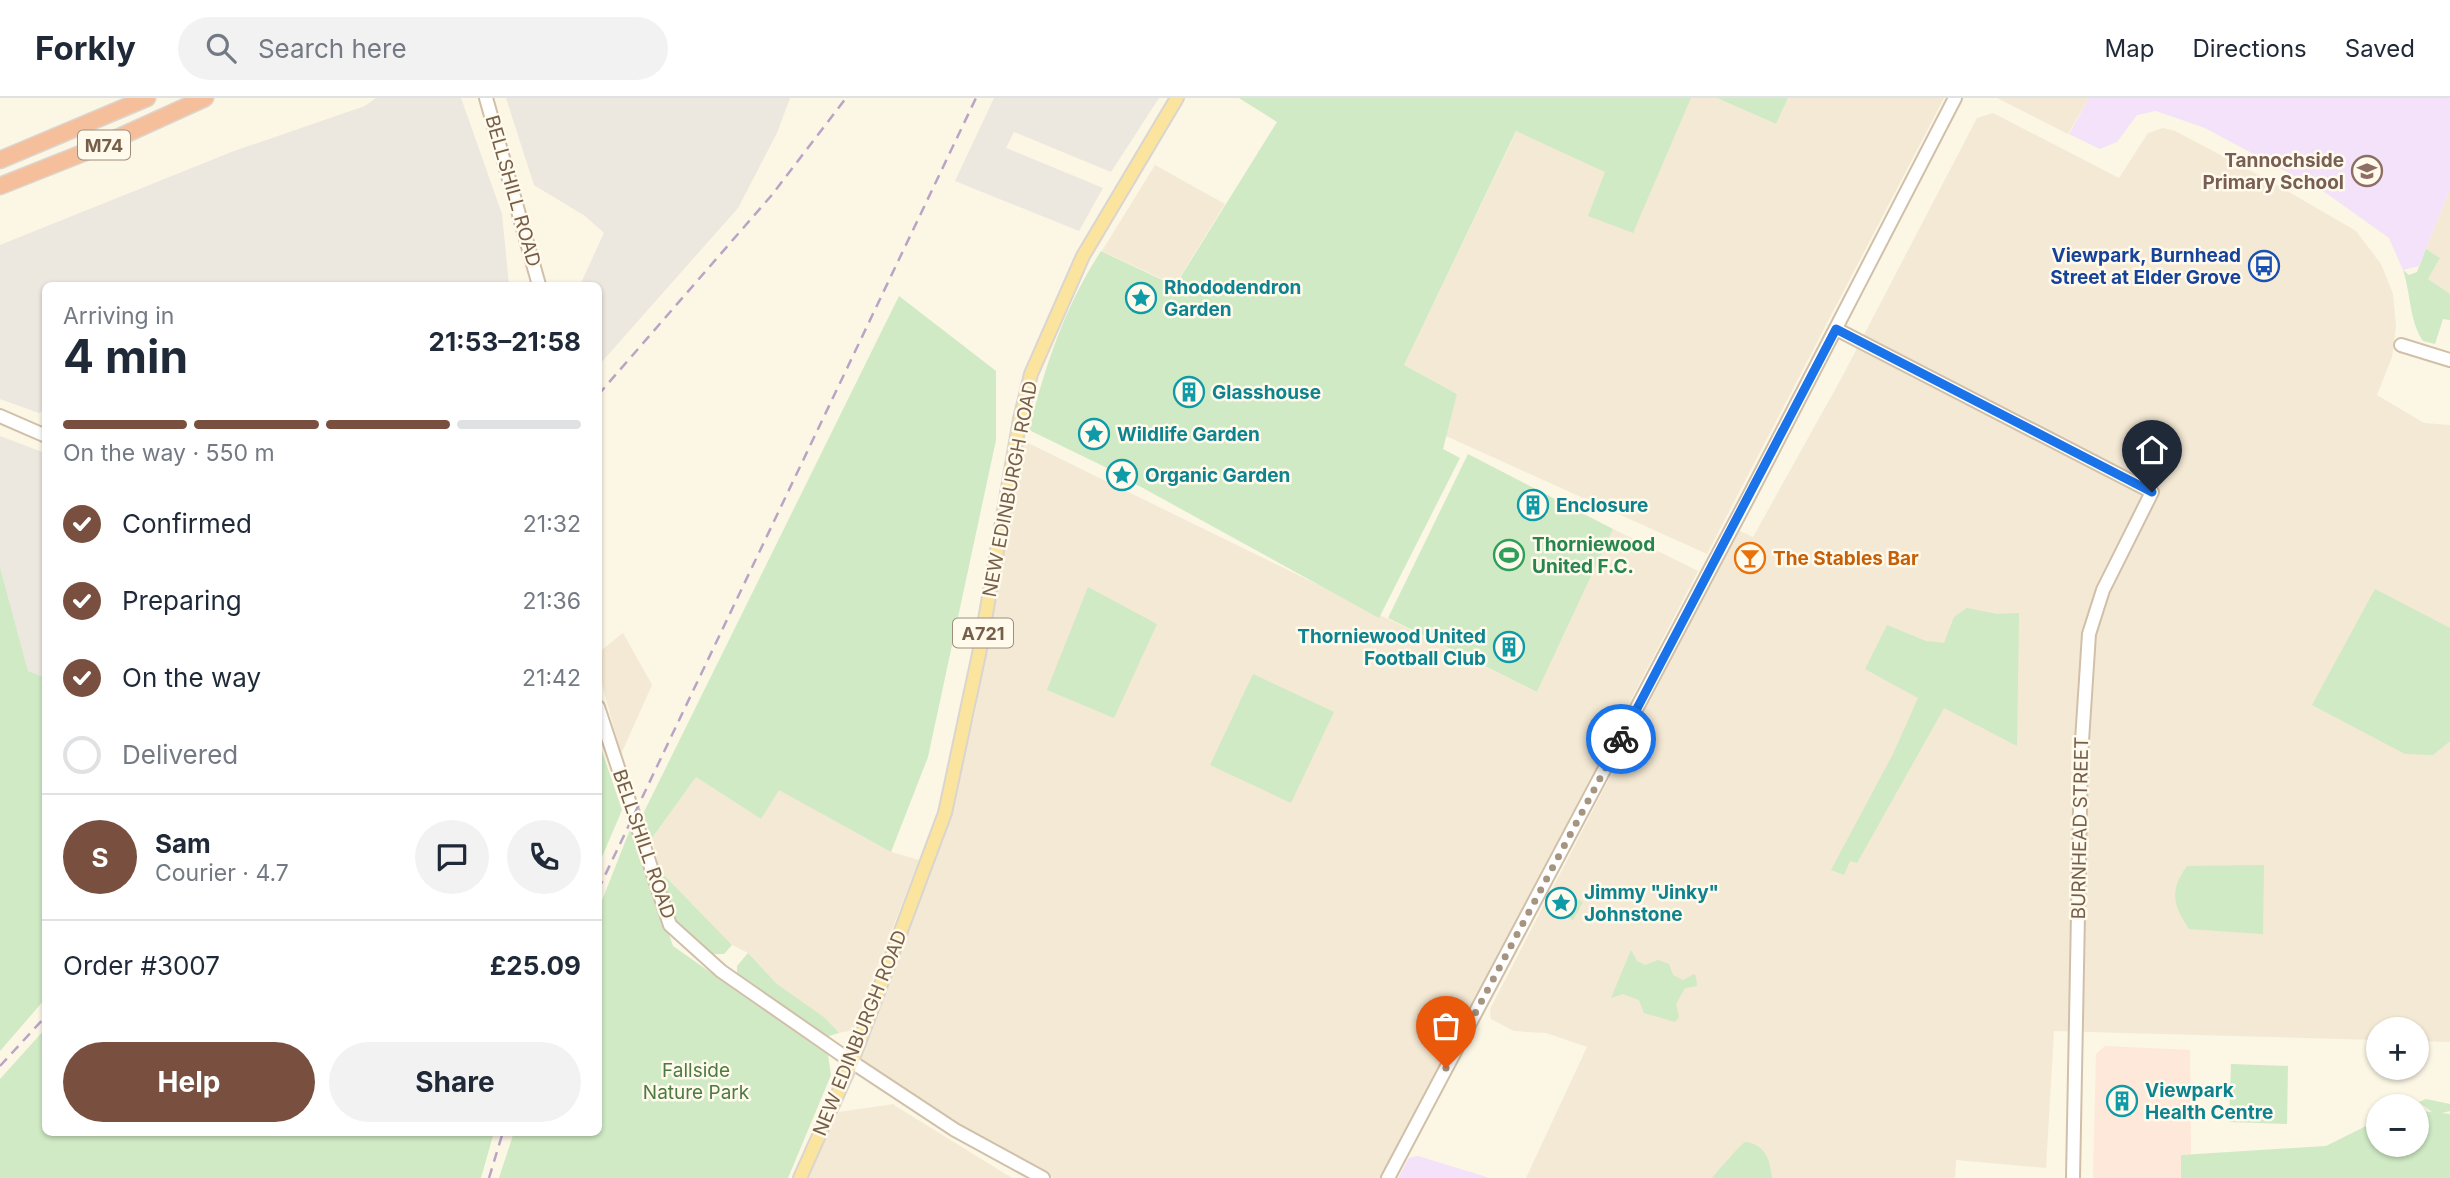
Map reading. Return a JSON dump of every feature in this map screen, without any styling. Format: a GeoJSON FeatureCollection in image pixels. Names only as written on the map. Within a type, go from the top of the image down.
{"type":"FeatureCollection","features":[{"type":"Feature","properties":{"kind":"highway","name":"M74"},"geometry":{"type":"LineString","coordinates":[[0,160],[147,98]]}},
{"type":"Feature","properties":{"kind":"highway","name":"M74"},"geometry":{"type":"LineString","coordinates":[[0,186],[93,149],[205,98]]}},
{"type":"Feature","properties":{"kind":"main road","name":"BELLSHILL ROAD"},"geometry":{"type":"LineString","coordinates":[[486,98],[538,282]]}},
{"type":"Feature","properties":{"kind":"main road","name":"NEW EDINBURGH ROAD"},"geometry":{"type":"LineString","coordinates":[[800,1178],[852,1062],[945,813],[979,654],[1017,431],[1031,374],[1083,256],[1177,98]]}},
{"type":"Feature","properties":{"kind":"main road"},"geometry":{"type":"LineString","coordinates":[[1388,1178],[1955,98]]}},
{"type":"Feature","properties":{"kind":"main road","name":"BURNHEAD STREET"},"geometry":{"type":"LineString","coordinates":[[1836,329],[2152,492],[2103,590],[2089,634],[2081,756],[2073,1178]]}},
{"type":"Feature","properties":{"kind":"main road"},"geometry":{"type":"LineString","coordinates":[[2402,345],[2450,360]]}},
{"type":"Feature","properties":{"kind":"main road"},"geometry":{"type":"LineString","coordinates":[[0,416],[42,434]]}},
{"type":"Feature","properties":{"kind":"main road","name":"BELLSHILL ROAD"},"geometry":{"type":"LineString","coordinates":[[602,719],[670,925],[721,971],[852,1062],[955,1130],[1043,1178]]}},
{"type":"Feature","properties":{"kind":"shaded area"},"geometry":{"type":"Polygon","coordinates":[[[376,98],[461,98],[502,214],[509,282],[42,282],[42,411],[39,413],[0,399],[0,245],[234,151],[365,106],[376,98]]]}},
{"type":"Feature","properties":{"kind":"shaded area"},"geometry":{"type":"Polygon","coordinates":[[[506,98],[790,98],[777,133],[738,208],[602,362],[602,282],[581,282],[604,233],[585,216],[534,185],[506,98]]]}},
{"type":"Feature","properties":{"kind":"shaded area"},"geometry":{"type":"Polygon","coordinates":[[[994,98],[1159,98],[1111,172],[1014,132],[1006,148],[1103,188],[1079,231],[955,181],[994,98]]]}},
{"type":"Feature","properties":{"kind":"shaded area"},"geometry":{"type":"Polygon","coordinates":[[[1691,98],[1717,98],[1776,124],[1788,98],[1944,98],[1707,554],[1446,436],[1457,394],[1404,365],[1517,130],[1606,172],[1633,232],[1691,98]]]}},
{"type":"Feature","properties":{"kind":"shaded area"},"geometry":{"type":"Polygon","coordinates":[[[1997,98],[2089,98],[2068,134],[1997,98]]]}},
{"type":"Feature","properties":{"kind":"shaded area","name":"Tannochside Primary School"},"geometry":{"type":"Polygon","coordinates":[[[2089,98],[2450,98],[2450,189],[2419,266],[2403,270],[2389,238],[2326,193],[2205,128],[2156,111],[2137,115],[2117,142],[2100,149],[2069,134],[2089,98]]]}},
{"type":"Feature","properties":{"kind":"shaded area"},"geometry":{"type":"Polygon","coordinates":[[[1993,113],[2119,178],[2148,133],[2163,128],[2175,131],[2272,182],[2356,231],[2381,264],[2393,294],[2396,326],[2392,357],[2377,395],[2424,423],[2450,425],[2450,1042],[2429,1041],[2429,1017],[2366,1017],[2366,1040],[2054,1031],[2046,1168],[1956,1160],[1955,1178],[1526,1178],[1587,1047],[1546,1033],[1514,1031],[1491,1019],[1490,1009],[1738,530],[1753,537],[1841,379],[1977,118],[1993,113]]]}},
{"type":"Feature","properties":{"kind":"shaded area"},"geometry":{"type":"Polygon","coordinates":[[[1155,165],[1225,204],[1175,285],[1102,251],[1155,165]]]}},
{"type":"Feature","properties":{"kind":"shaded area"},"geometry":{"type":"Polygon","coordinates":[[[2450,189],[2450,294],[2428,279],[2440,258],[2426,249],[2450,189]]]}},
{"type":"Feature","properties":{"kind":"shaded area"},"geometry":{"type":"Polygon","coordinates":[[[0,436],[42,452],[42,677],[28,671],[0,567],[0,436]]]}},
{"type":"Feature","properties":{"kind":"shaded area"},"geometry":{"type":"Polygon","coordinates":[[[1024,441],[1537,692],[1613,529],[1698,571],[1382,1178],[1054,1178],[946,1122],[861,1062],[935,858],[974,718],[1024,441]]]}},
{"type":"Feature","properties":{"kind":"shaded area"},"geometry":{"type":"Polygon","coordinates":[[[623,633],[652,685],[621,754],[602,684],[602,650],[623,633]]]}},
{"type":"Feature","properties":{"kind":"shaded area"},"geometry":{"type":"Polygon","coordinates":[[[696,777],[761,819],[778,789],[891,852],[919,860],[853,1030],[839,1033],[777,984],[748,953],[732,945],[659,870],[652,838],[696,777]]]}},
{"type":"Feature","properties":{"kind":"shaded area"},"geometry":{"type":"Polygon","coordinates":[[[2105,1046],[2190,1050],[2191,1154],[2181,1155],[2181,1178],[2093,1178],[2096,1054],[2105,1046]]]}},
{"type":"Feature","properties":{"kind":"shaded area"},"geometry":{"type":"Polygon","coordinates":[[[894,1104],[1012,1178],[808,1178],[839,1112],[894,1104]]]}},
{"type":"Feature","properties":{"kind":"shaded area"},"geometry":{"type":"Polygon","coordinates":[[[1418,1156],[1490,1178],[1398,1178],[1409,1158],[1418,1156]]]}},
{"type":"Feature","properties":{"kind":"green space"},"geometry":{"type":"Polygon","coordinates":[[[1239,98],[1691,98],[1633,233],[1588,216],[1605,172],[1516,131],[1404,365],[1457,394],[1443,449],[1460,458],[1379,618],[1103,466],[1029,430],[1058,337],[1077,293],[1101,251],[1175,286],[1277,122],[1239,98]]]}},
{"type":"Feature","properties":{"kind":"green space"},"geometry":{"type":"Polygon","coordinates":[[[1717,98],[1788,98],[1776,124],[1717,98]]]}},
{"type":"Feature","properties":{"kind":"green space"},"geometry":{"type":"Polygon","coordinates":[[[2426,249],[2440,258],[2428,279],[2450,294],[2450,320],[2443,319],[2435,344],[2423,341],[2418,333],[2403,270],[2409,275],[2417,272],[2426,249]]]}},
{"type":"Feature","properties":{"kind":"green space"},"geometry":{"type":"Polygon","coordinates":[[[899,296],[996,371],[996,440],[928,757],[891,852],[779,790],[761,819],[696,777],[652,838],[642,816],[899,296]]]}},
{"type":"Feature","properties":{"kind":"green space"},"geometry":{"type":"Polygon","coordinates":[[[1468,454],[1613,529],[1537,692],[1388,618],[1468,454]]]}},
{"type":"Feature","properties":{"kind":"green space"},"geometry":{"type":"Polygon","coordinates":[[[0,567],[28,671],[42,676],[42,1002],[0,1051],[0,567]]]}},
{"type":"Feature","properties":{"kind":"green space"},"geometry":{"type":"Polygon","coordinates":[[[1088,587],[1157,624],[1114,718],[1047,690],[1088,587]]]}},
{"type":"Feature","properties":{"kind":"green space"},"geometry":{"type":"Polygon","coordinates":[[[2375,589],[2450,628],[2450,741],[2433,755],[2405,754],[2312,705],[2375,589]]]}},
{"type":"Feature","properties":{"kind":"green space"},"geometry":{"type":"Polygon","coordinates":[[[1967,608],[1997,614],[2019,613],[2017,746],[1944,708],[1857,863],[1850,861],[1844,875],[1831,870],[1893,754],[1918,698],[1865,669],[1887,625],[1926,641],[1944,643],[1954,617],[1967,608]]]}},
{"type":"Feature","properties":{"kind":"green space"},"geometry":{"type":"Polygon","coordinates":[[[1253,674],[1334,712],[1291,803],[1210,765],[1253,674]]]}},
{"type":"Feature","properties":{"kind":"green space"},"geometry":{"type":"Polygon","coordinates":[[[602,751],[622,810],[602,857],[602,751]]]}},
{"type":"Feature","properties":{"kind":"green space","name":"Fallside Nature Park"},"geometry":{"type":"Polygon","coordinates":[[[631,827],[673,946],[828,1055],[831,1075],[788,1178],[499,1178],[513,1136],[602,1136],[602,900],[631,827]]]}},
{"type":"Feature","properties":{"kind":"green space"},"geometry":{"type":"Polygon","coordinates":[[[2264,865],[2263,934],[2189,929],[2179,913],[2175,898],[2177,883],[2187,866],[2264,865]]]}},
{"type":"Feature","properties":{"kind":"green space"},"geometry":{"type":"Polygon","coordinates":[[[659,870],[732,945],[724,954],[710,954],[677,921],[659,870]]]}},
{"type":"Feature","properties":{"kind":"green space"},"geometry":{"type":"Polygon","coordinates":[[[1555,888],[1583,902],[1573,920],[1545,905],[1555,888]]]}},
{"type":"Feature","properties":{"kind":"green space"},"geometry":{"type":"Polygon","coordinates":[[[1631,950],[1637,961],[1645,965],[1658,960],[1669,964],[1673,975],[1683,980],[1694,974],[1696,976],[1697,986],[1685,988],[1676,1004],[1679,1017],[1675,1022],[1644,1013],[1639,1000],[1623,994],[1611,998],[1631,950]]]}},
{"type":"Feature","properties":{"kind":"green space"},"geometry":{"type":"Polygon","coordinates":[[[748,953],[777,984],[825,1018],[839,1033],[825,1037],[737,973],[737,966],[748,953]]]}},
{"type":"Feature","properties":{"kind":"green space"},"geometry":{"type":"Polygon","coordinates":[[[42,1032],[42,1136],[493,1136],[481,1178],[0,1178],[0,1079],[42,1032]]]}},
{"type":"Feature","properties":{"kind":"green space"},"geometry":{"type":"Polygon","coordinates":[[[2231,1064],[2288,1066],[2287,1124],[2229,1122],[2231,1064]]]}},
{"type":"Feature","properties":{"kind":"green space"},"geometry":{"type":"Polygon","coordinates":[[[2429,1100],[2450,1104],[2450,1111],[2442,1113],[2450,1114],[2450,1178],[2181,1178],[2181,1155],[2326,1146],[2366,1126],[2366,1157],[2429,1157],[2429,1112],[2432,1112],[2429,1110],[2429,1100]]]}},
{"type":"Feature","properties":{"kind":"green space"},"geometry":{"type":"Polygon","coordinates":[[[1745,1142],[1757,1146],[1765,1154],[1772,1178],[1712,1178],[1734,1153],[1745,1142]]]}},
{"type":"Feature","properties":{"kind":"railway"},"geometry":{"type":"LineString","coordinates":[[602,390],[771,196],[846,98]]}},
{"type":"Feature","properties":{"kind":"railway"},"geometry":{"type":"LineString","coordinates":[[602,882],[976,98]]}},
{"type":"Feature","properties":{"kind":"railway"},"geometry":{"type":"LineString","coordinates":[[0,1066],[42,1020]]}},
{"type":"Feature","properties":{"kind":"railway"},"geometry":{"type":"LineString","coordinates":[[489,1178],[502,1136]]}},
{"type":"Feature","properties":{"kind":"way so far"},"geometry":{"type":"LineString","coordinates":[[1446,1068],[1621,739]]}},
{"type":"Feature","properties":{"kind":"place","name":"Tannochside Primary School"},"geometry":{"type":"Point","coordinates":[2367,171]}},
{"type":"Feature","properties":{"kind":"place","name":"Viewpark, Burnhead Street at Elder Grove"},"geometry":{"type":"Point","coordinates":[2264,266]}},
{"type":"Feature","properties":{"kind":"place","name":"Rhododendron Garden"},"geometry":{"type":"Point","coordinates":[1141,298]}},
{"type":"Feature","properties":{"kind":"place","name":"Glasshouse"},"geometry":{"type":"Point","coordinates":[1189,392]}},
{"type":"Feature","properties":{"kind":"place","name":"Wildlife Garden"},"geometry":{"type":"Point","coordinates":[1094,434]}},
{"type":"Feature","properties":{"kind":"place","name":"Organic Garden"},"geometry":{"type":"Point","coordinates":[1122,475]}},
{"type":"Feature","properties":{"kind":"place","name":"Enclosure"},"geometry":{"type":"Point","coordinates":[1533,505]}},
{"type":"Feature","properties":{"kind":"place","name":"Thorniewood United F.C."},"geometry":{"type":"Point","coordinates":[1509,555]}},
{"type":"Feature","properties":{"kind":"place","name":"The Stables Bar"},"geometry":{"type":"Point","coordinates":[1750,558]}},
{"type":"Feature","properties":{"kind":"place","name":"Thorniewood United Football Club"},"geometry":{"type":"Point","coordinates":[1509,647]}},
{"type":"Feature","properties":{"kind":"place","name":"Jimmy \"Jinky\" Johnstone"},"geometry":{"type":"Point","coordinates":[1561,903]}},
{"type":"Feature","properties":{"kind":"place","name":"Viewpark Health Centre"},"geometry":{"type":"Point","coordinates":[2122,1101]}},
{"type":"Feature","properties":{"kind":"route"},"geometry":{"type":"LineString","coordinates":[[1621,739],[1836,329],[2152,492]]}}]}
